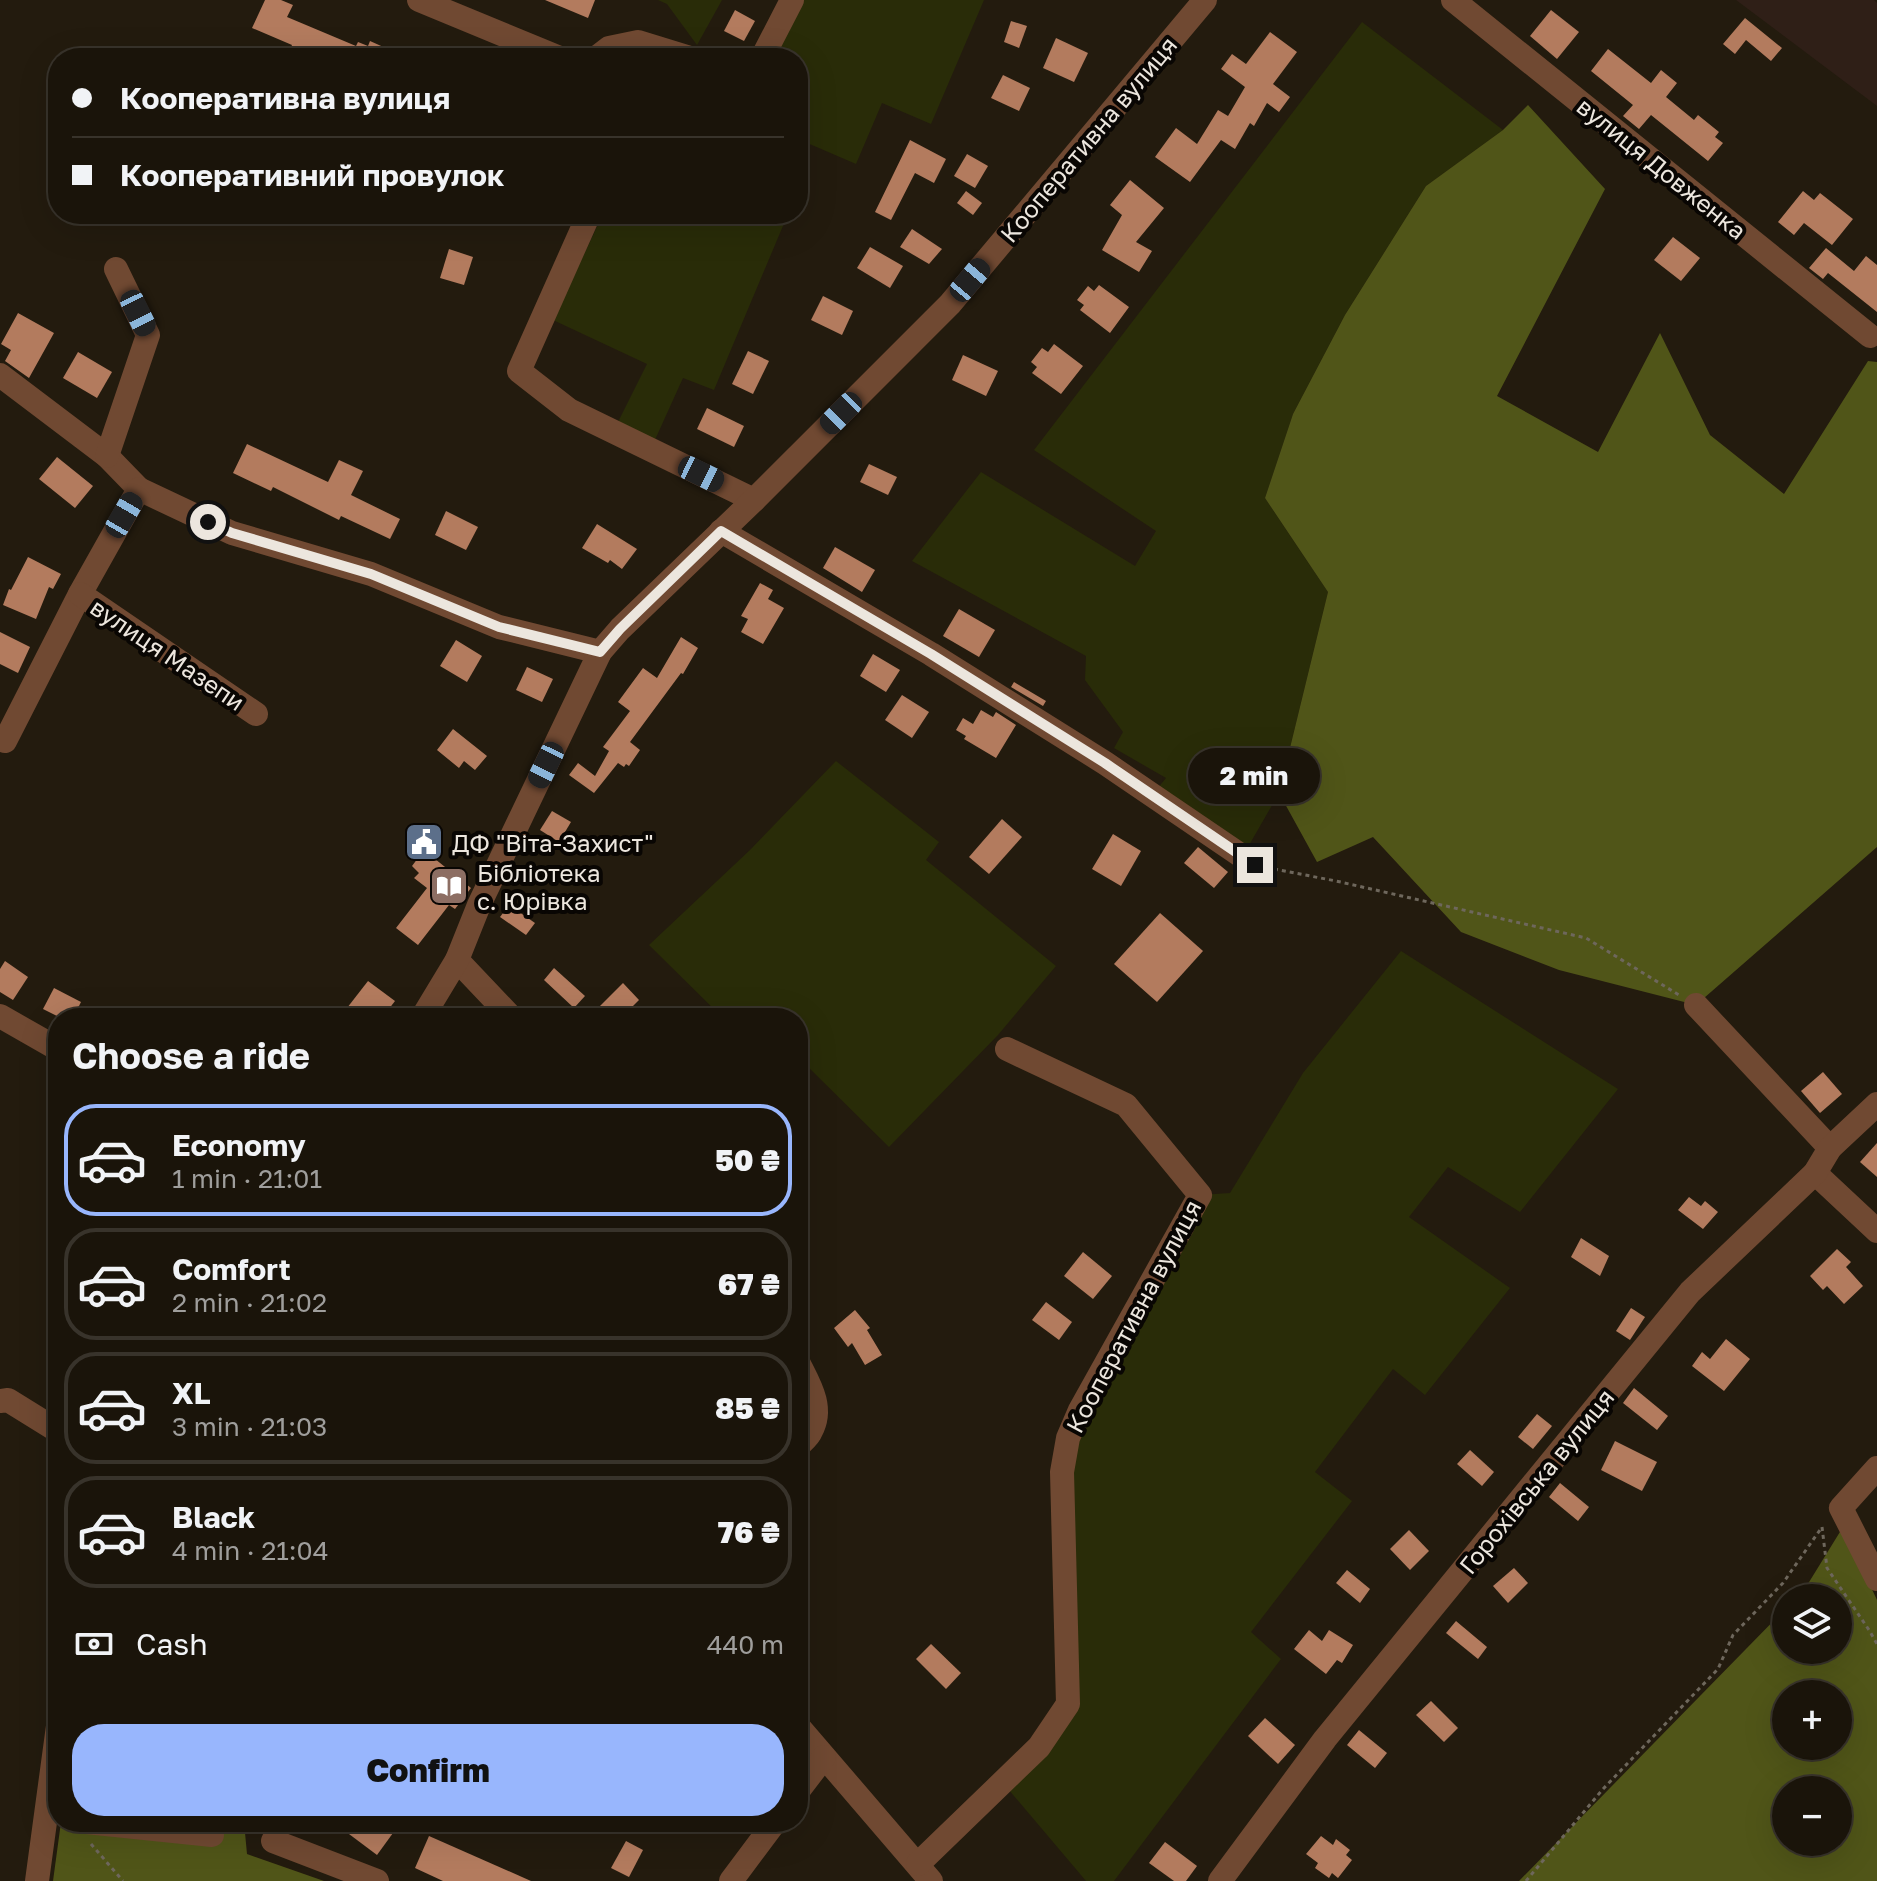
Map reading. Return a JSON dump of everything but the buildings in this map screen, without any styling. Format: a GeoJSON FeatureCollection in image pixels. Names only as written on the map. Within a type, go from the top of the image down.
{"type":"FeatureCollection","features":[{"type":"Feature","properties":{"kind":"street"},"geometry":{"type":"LineString","coordinates":[[419,0],[536,48]]}},
{"type":"Feature","properties":{"kind":"street"},"geometry":{"type":"LineString","coordinates":[[767,48],[792,0]]}},
{"type":"Feature","properties":{"kind":"street","name":"Кооперативна вулиця"},"geometry":{"type":"LineString","coordinates":[[428,1008],[457,960],[479,905],[600,652],[950,304],[1205,0]]}},
{"type":"Feature","properties":{"kind":"street","name":"вулиця Довженка"},"geometry":{"type":"LineString","coordinates":[[1453,0],[1870,336]]}},
{"type":"Feature","properties":{"kind":"street"},"geometry":{"type":"LineString","coordinates":[[609,48],[638,42],[658,48]]}},
{"type":"Feature","properties":{"kind":"street"},"geometry":{"type":"LineString","coordinates":[[585,224],[519,371],[569,410],[754,500]]}},
{"type":"Feature","properties":{"kind":"street"},"geometry":{"type":"LineString","coordinates":[[107,456],[148,335],[116,269]]}},
{"type":"Feature","properties":{"kind":"street"},"geometry":{"type":"LineString","coordinates":[[0,375],[107,456],[139,489],[232,533],[371,574],[499,627],[600,652]]}},
{"type":"Feature","properties":{"kind":"street","name":"вулиця Мазепи"},"geometry":{"type":"LineString","coordinates":[[5,741],[80,594],[139,489]]}},
{"type":"Feature","properties":{"kind":"street"},"geometry":{"type":"LineString","coordinates":[[721,531],[931,654],[1105,763],[1255,865]]}},
{"type":"Feature","properties":{"kind":"street","name":"вулиця Мазепи"},"geometry":{"type":"LineString","coordinates":[[80,594],[256,714]]}},
{"type":"Feature","properties":{"kind":"street"},"geometry":{"type":"LineString","coordinates":[[457,960],[503,1008]]}},
{"type":"Feature","properties":{"kind":"street"},"geometry":{"type":"LineString","coordinates":[[1696,1005],[1830,1148]]}},
{"type":"Feature","properties":{"kind":"street"},"geometry":{"type":"LineString","coordinates":[[0,1016],[48,1043]]}},
{"type":"Feature","properties":{"kind":"street","name":"Кооперативна вулиця"},"geometry":{"type":"LineString","coordinates":[[924,1872],[1039,1747],[1068,1704],[1062,1472],[1068,1438],[1080,1410],[1200,1195],[1126,1105],[1007,1049]]}},
{"type":"Feature","properties":{"kind":"street","name":"Горохівська вулиця"},"geometry":{"type":"LineString","coordinates":[[1220,1881],[1325,1739],[1690,1292],[1815,1173],[1830,1148],[1877,1104]]}},
{"type":"Feature","properties":{"kind":"street"},"geometry":{"type":"LineString","coordinates":[[1815,1173],[1877,1231]]}},
{"type":"Feature","properties":{"kind":"street"},"geometry":{"type":"LineString","coordinates":[[808,1381],[817,1406],[808,1435]]}},
{"type":"Feature","properties":{"kind":"street"},"geometry":{"type":"LineString","coordinates":[[0,1401],[8,1400],[48,1425]]}},
{"type":"Feature","properties":{"kind":"street"},"geometry":{"type":"LineString","coordinates":[[1877,1468],[1841,1508],[1877,1579]]}},
{"type":"Feature","properties":{"kind":"street"},"geometry":{"type":"LineString","coordinates":[[808,1738],[924,1872]]}},
{"type":"Feature","properties":{"kind":"street"},"geometry":{"type":"LineString","coordinates":[[808,1778],[824,1757]]}},
{"type":"Feature","properties":{"kind":"street"},"geometry":{"type":"LineString","coordinates":[[37,1881],[49,1832]]}},
{"type":"Feature","properties":{"kind":"street"},"geometry":{"type":"LineString","coordinates":[[157,1832],[212,1835]]}},
{"type":"Feature","properties":{"kind":"street"},"geometry":{"type":"LineString","coordinates":[[731,1881],[768,1832]]}},
{"type":"Feature","properties":{"kind":"street"},"geometry":{"type":"LineString","coordinates":[[273,1841],[377,1881]]}},
{"type":"Feature","properties":{"kind":"path"},"geometry":{"type":"LineString","coordinates":[[1255,865],[1586,938],[1696,1005]]}},
{"type":"Feature","properties":{"kind":"path"},"geometry":{"type":"LineString","coordinates":[[1526,1881],[1603,1789],[1718,1669],[1733,1635],[1783,1583],[1822,1527],[1827,1568],[1877,1644]]}},
{"type":"Feature","properties":{"kind":"path"},"geometry":{"type":"LineString","coordinates":[[87,1832],[123,1881]]}},
{"type":"Feature","properties":{"kind":"shaded area"},"geometry":{"type":"Polygon","coordinates":[[[1736,0],[1874,0],[1877,3],[1877,106],[1736,0]]]}},
{"type":"Feature","properties":{"kind":"green space"},"geometry":{"type":"Polygon","coordinates":[[[658,0],[722,0],[697,45],[667,4],[658,0]]]}},
{"type":"Feature","properties":{"kind":"green space"},"geometry":{"type":"Polygon","coordinates":[[[801,0],[984,0],[931,124],[882,103],[856,164],[808,143],[808,48],[776,48],[801,0]]]}},
{"type":"Feature","properties":{"kind":"green space"},"geometry":{"type":"Polygon","coordinates":[[[1362,22],[1503,130],[1426,186],[1345,315],[1293,414],[1265,498],[1328,592],[1279,793],[1248,847],[1157,789],[1166,778],[1114,748],[1123,732],[1085,680],[1086,656],[912,561],[981,472],[1135,566],[1156,531],[1034,450],[1362,22]]]}},
{"type":"Feature","properties":{"kind":"green space"},"geometry":{"type":"Polygon","coordinates":[[[1528,105],[1605,189],[1497,396],[1598,452],[1660,333],[1710,435],[1784,494],[1868,361],[1877,362],[1877,847],[1696,1005],[1559,970],[1461,932],[1373,837],[1317,862],[1279,793],[1328,592],[1265,498],[1293,414],[1345,315],[1426,186],[1503,130],[1528,105]]]}},
{"type":"Feature","properties":{"kind":"green space"},"geometry":{"type":"Polygon","coordinates":[[[598,224],[784,224],[714,390],[683,378],[654,442],[618,422],[647,364],[553,320],[598,224]]]}},
{"type":"Feature","properties":{"kind":"green space"},"geometry":{"type":"Polygon","coordinates":[[[836,761],[939,842],[926,860],[1056,966],[998,1035],[889,1147],[808,1067],[808,1008],[713,1008],[649,945],[750,850],[836,761]]]}},
{"type":"Feature","properties":{"kind":"green space"},"geometry":{"type":"Polygon","coordinates":[[[1401,951],[1618,1089],[1520,1212],[1448,1167],[1409,1217],[1510,1288],[1425,1395],[1393,1369],[1315,1472],[1352,1501],[1251,1632],[1281,1659],[1114,1881],[1086,1881],[1003,1783],[1068,1704],[1062,1472],[1200,1195],[1230,1193],[1303,1073],[1401,951]]]}},
{"type":"Feature","properties":{"kind":"green space"},"geometry":{"type":"Polygon","coordinates":[[[1843,1527],[1877,1600],[1877,1881],[1519,1881],[1772,1622],[1772,1664],[1852,1664],[1852,1584],[1808,1584],[1843,1527]]]}},
{"type":"Feature","properties":{"kind":"green space"},"geometry":{"type":"Polygon","coordinates":[[[60,1832],[245,1832],[247,1854],[324,1881],[53,1881],[60,1832]]]}},
{"type":"Feature","properties":{"kind":"place","name":"ДФ \"Віта-Захист\""},"geometry":{"type":"Point","coordinates":[424,842]}},
{"type":"Feature","properties":{"kind":"place","name":"Бібліотека с. Юрівка"},"geometry":{"type":"Point","coordinates":[449,886]}},
{"type":"Feature","properties":{"kind":"route"},"geometry":{"type":"LineString","coordinates":[[208,522],[232,533],[371,574],[499,627],[600,652],[721,531],[931,654],[1105,763],[1255,865]]}}]}
